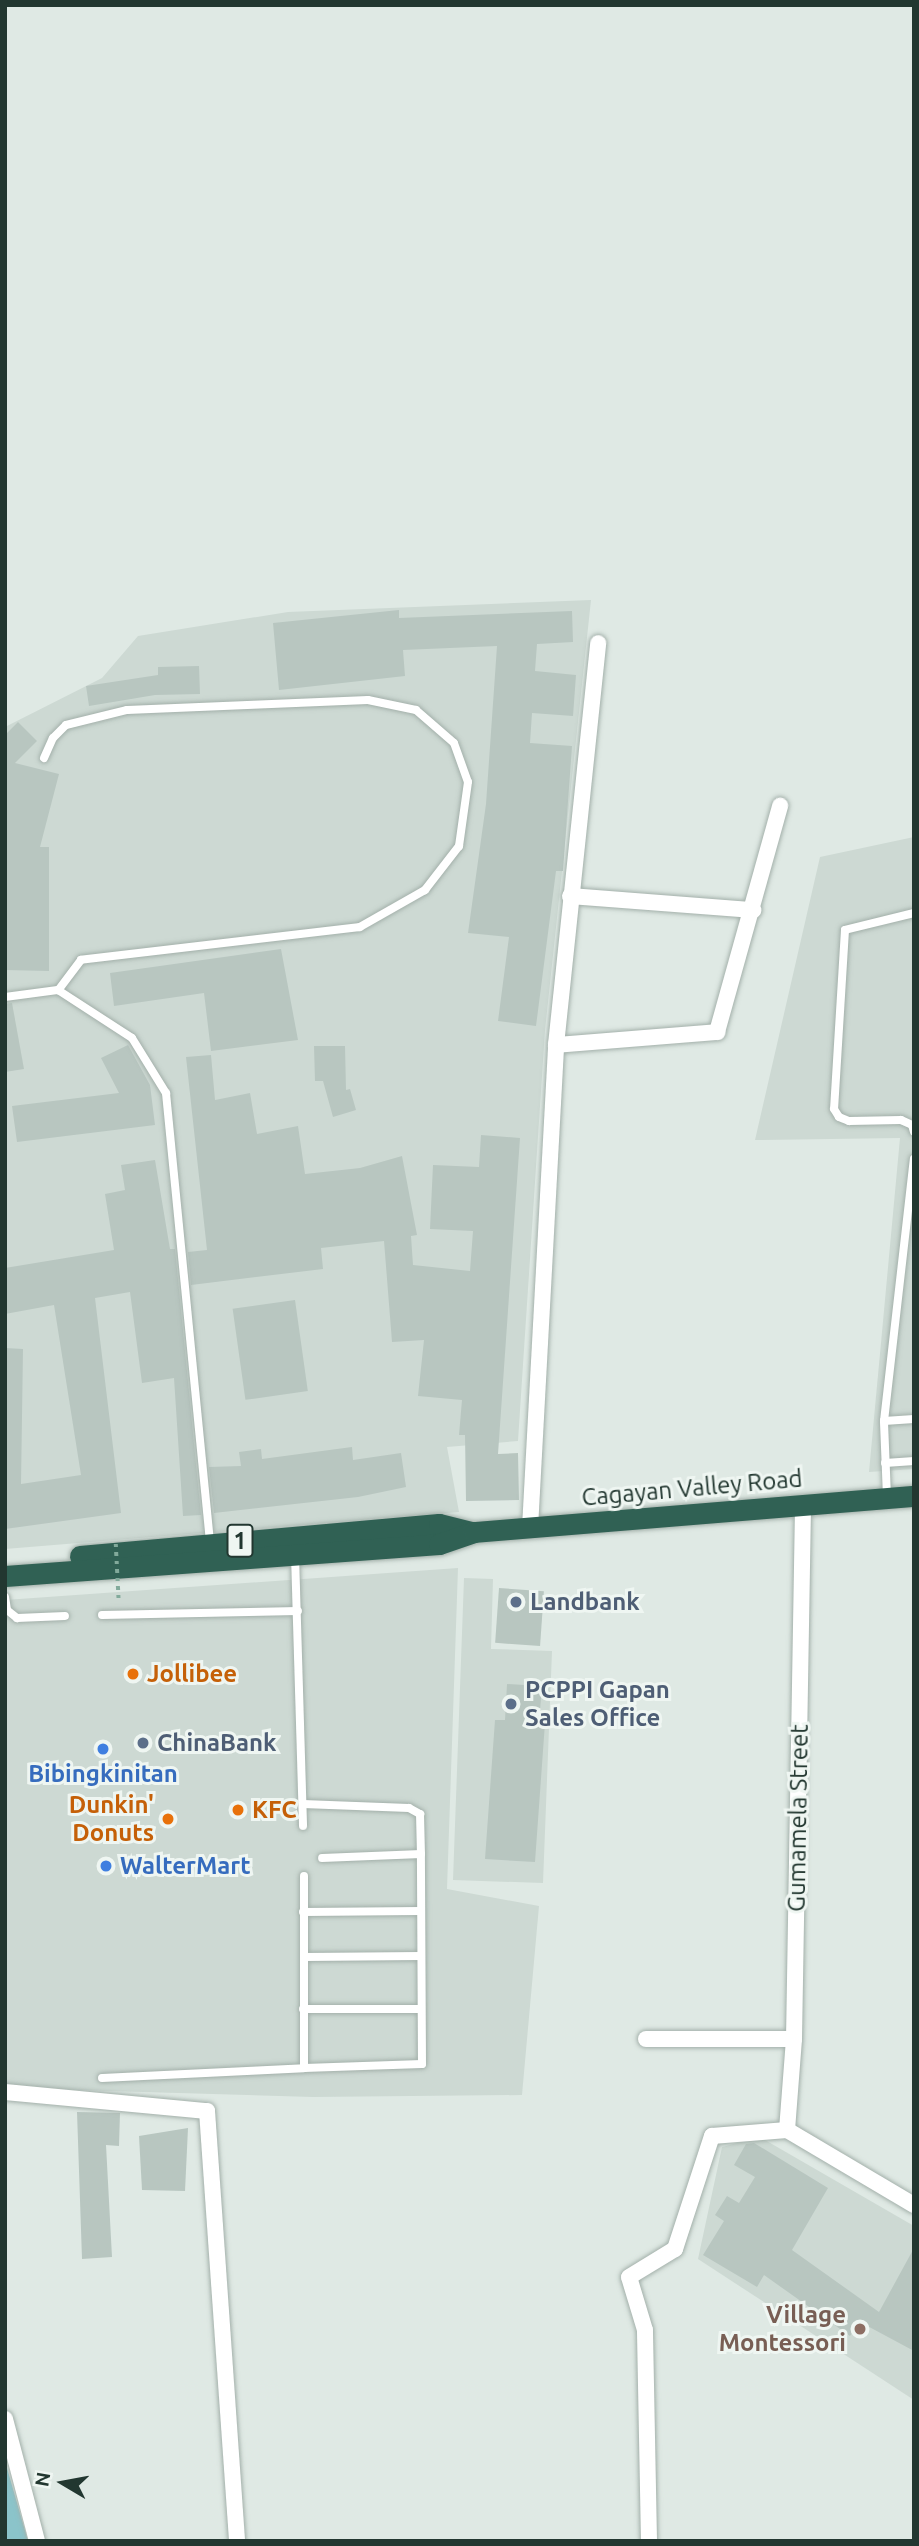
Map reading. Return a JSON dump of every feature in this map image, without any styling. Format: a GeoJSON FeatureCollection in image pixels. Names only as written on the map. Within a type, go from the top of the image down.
{"type":"FeatureCollection","features":[{"type":"Feature","properties":{"kind":"highway","name":"Cagayan Valley Road"},"geometry":{"type":"LineString","coordinates":[[5,1576],[295,1545],[439,1524],[474,1532],[914,1496]]}},
{"type":"Feature","properties":{"kind":"highway","name":"Cagayan Valley Road"},"geometry":{"type":"LineString","coordinates":[[5,1562],[210,1543],[295,1545]]}},
{"type":"Feature","properties":{"kind":"street"},"geometry":{"type":"LineString","coordinates":[[530,1528],[556,1045],[598,643]]}},
{"type":"Feature","properties":{"kind":"street"},"geometry":{"type":"LineString","coordinates":[[556,1045],[717,1032],[780,807]]}},
{"type":"Feature","properties":{"kind":"street"},"geometry":{"type":"LineString","coordinates":[[570,895],[753,910]]}},
{"type":"Feature","properties":{"kind":"street","name":"Gumamela Street"},"geometry":{"type":"LineString","coordinates":[[787,2130],[794,2039],[803,1506]]}},
{"type":"Feature","properties":{"kind":"street"},"geometry":{"type":"LineString","coordinates":[[646,2039],[794,2039]]}},
{"type":"Feature","properties":{"kind":"street"},"geometry":{"type":"LineString","coordinates":[[5,2092],[206,2111],[237,2541]]}},
{"type":"Feature","properties":{"kind":"street"},"geometry":{"type":"LineString","coordinates":[[649,2541],[645,2329],[629,2277],[676,2249],[712,2136],[787,2130],[914,2205]]}},
{"type":"Feature","properties":{"kind":"street"},"geometry":{"type":"LineString","coordinates":[[5,2419],[37,2541]]}},
{"type":"Feature","properties":{"kind":"lane"},"geometry":{"type":"LineString","coordinates":[[44,758],[53,738],[66,725],[127,710],[368,700],[416,710],[454,743],[468,782],[459,846],[425,890],[360,927],[81,960],[58,990]]}},
{"type":"Feature","properties":{"kind":"lane"},"geometry":{"type":"LineString","coordinates":[[914,913],[845,930],[834,1109],[838,1117],[849,1121],[901,1120],[912,1125],[914,1132]]}},
{"type":"Feature","properties":{"kind":"lane"},"geometry":{"type":"LineString","coordinates":[[5,997],[58,990],[132,1038],[166,1093],[210,1543]]}},
{"type":"Feature","properties":{"kind":"lane"},"geometry":{"type":"LineString","coordinates":[[887,1499],[884,1421],[914,1159]]}},
{"type":"Feature","properties":{"kind":"lane"},"geometry":{"type":"LineString","coordinates":[[884,1421],[914,1419]]}},
{"type":"Feature","properties":{"kind":"lane"},"geometry":{"type":"LineString","coordinates":[[886,1463],[914,1461]]}},
{"type":"Feature","properties":{"kind":"lane"},"geometry":{"type":"LineString","coordinates":[[295,1545],[303,1826]]}},
{"type":"Feature","properties":{"kind":"lane"},"geometry":{"type":"LineString","coordinates":[[5,1597],[7,1610],[17,1618],[65,1616]]}},
{"type":"Feature","properties":{"kind":"lane"},"geometry":{"type":"LineString","coordinates":[[102,1615],[298,1611]]}},
{"type":"Feature","properties":{"kind":"lane"},"geometry":{"type":"LineString","coordinates":[[102,2078],[422,2064],[421,1854],[416,1810],[303,1804]]}},
{"type":"Feature","properties":{"kind":"lane"},"geometry":{"type":"LineString","coordinates":[[322,1858],[421,1854]]}},
{"type":"Feature","properties":{"kind":"lane"},"geometry":{"type":"LineString","coordinates":[[303,1876],[304,2068]]}},
{"type":"Feature","properties":{"kind":"lane"},"geometry":{"type":"LineString","coordinates":[[303,1912],[421,1911]]}},
{"type":"Feature","properties":{"kind":"lane"},"geometry":{"type":"LineString","coordinates":[[304,1956],[421,1956]]}},
{"type":"Feature","properties":{"kind":"lane"},"geometry":{"type":"LineString","coordinates":[[303,2009],[421,2009]]}},
{"type":"Feature","properties":{"kind":"path"},"geometry":{"type":"LineString","coordinates":[[116,1544],[119,1603]]}},
{"type":"Feature","properties":{"kind":"shaded area"},"geometry":{"type":"Polygon","coordinates":[[[591,600],[545,1030],[518,1441],[447,1447],[459,1512],[5,1549],[5,727],[102,678],[138,636],[288,612],[591,600]]]}},
{"type":"Feature","properties":{"kind":"shaded area"},"geometry":{"type":"Polygon","coordinates":[[[914,837],[914,1469],[869,1472],[900,1138],[755,1140],[820,857],[914,837]]]}},
{"type":"Feature","properties":{"kind":"shaded area"},"geometry":{"type":"Polygon","coordinates":[[[458,1568],[447,1889],[539,1906],[522,2095],[313,2097],[5,2088],[5,1600],[458,1568]]]}},
{"type":"Feature","properties":{"kind":"shaded area"},"geometry":{"type":"Polygon","coordinates":[[[464,1578],[493,1579],[491,1649],[552,1651],[543,1883],[453,1880],[464,1578]]]}},
{"type":"Feature","properties":{"kind":"shaded area","name":"Village Montessori"},"geometry":{"type":"Polygon","coordinates":[[[760,2137],[914,2226],[914,2400],[698,2259],[722,2147],[760,2137]]]}},
{"type":"Feature","properties":{"kind":"water"},"geometry":{"type":"Polygon","coordinates":[[[5,2461],[28,2541],[5,2541],[5,2461]]]}},
{"type":"Feature","properties":{"kind":"building"},"geometry":{"type":"Polygon","coordinates":[[[399,610],[399,618],[572,611],[573,642],[537,644],[535,671],[576,675],[573,716],[532,713],[530,743],[572,746],[563,871],[556,871],[536,1026],[498,1021],[509,937],[468,933],[486,804],[497,646],[403,650],[405,676],[279,690],[273,623],[399,610]]]}},
{"type":"Feature","properties":{"kind":"building"},"geometry":{"type":"Polygon","coordinates":[[[199,666],[200,694],[155,695],[89,706],[86,686],[158,675],[158,667],[199,666]]]}},
{"type":"Feature","properties":{"kind":"building"},"geometry":{"type":"Polygon","coordinates":[[[18,722],[37,741],[15,763],[59,774],[40,847],[49,847],[49,971],[5,970],[5,735],[18,722]]]}},
{"type":"Feature","properties":{"kind":"building"},"geometry":{"type":"Polygon","coordinates":[[[281,949],[298,1040],[211,1051],[204,993],[114,1006],[110,973],[281,949]]]}},
{"type":"Feature","properties":{"kind":"building"},"geometry":{"type":"Polygon","coordinates":[[[12,1003],[24,1069],[5,1072],[5,1004],[12,1003]]]}},
{"type":"Feature","properties":{"kind":"building"},"geometry":{"type":"Polygon","coordinates":[[[128,1045],[150,1085],[155,1125],[17,1142],[12,1106],[119,1093],[101,1058],[128,1045]]]}},
{"type":"Feature","properties":{"kind":"building"},"geometry":{"type":"Polygon","coordinates":[[[314,1046],[345,1046],[346,1090],[350,1089],[356,1110],[333,1117],[323,1081],[315,1081],[314,1046]]]}},
{"type":"Feature","properties":{"kind":"building"},"geometry":{"type":"Polygon","coordinates":[[[211,1055],[215,1100],[250,1093],[257,1134],[298,1126],[305,1174],[360,1168],[402,1156],[417,1235],[411,1236],[413,1265],[470,1271],[473,1231],[430,1229],[433,1165],[479,1167],[481,1135],[520,1138],[498,1454],[518,1453],[519,1500],[466,1501],[465,1435],[459,1435],[462,1400],[418,1396],[424,1340],[392,1342],[384,1241],[321,1248],[323,1269],[191,1285],[188,1252],[207,1250],[186,1057],[211,1055]]]}},
{"type":"Feature","properties":{"kind":"building"},"geometry":{"type":"Polygon","coordinates":[[[155,1160],[170,1249],[175,1249],[201,1515],[183,1516],[174,1378],[142,1383],[130,1292],[95,1298],[121,1513],[5,1529],[5,1348],[23,1349],[21,1484],[81,1475],[54,1305],[5,1314],[5,1268],[114,1250],[105,1194],[125,1190],[121,1165],[155,1160]]]}},
{"type":"Feature","properties":{"kind":"building"},"geometry":{"type":"Polygon","coordinates":[[[295,1300],[308,1391],[245,1400],[233,1309],[295,1300]]]}},
{"type":"Feature","properties":{"kind":"building"},"geometry":{"type":"Polygon","coordinates":[[[352,1447],[353,1460],[401,1453],[406,1487],[358,1497],[214,1513],[209,1467],[241,1466],[239,1452],[261,1449],[262,1459],[352,1447]]]}},
{"type":"Feature","properties":{"kind":"building"},"geometry":{"type":"Polygon","coordinates":[[[499,1588],[544,1591],[540,1646],[495,1643],[499,1588]]]}},
{"type":"Feature","properties":{"kind":"building"},"geometry":{"type":"Polygon","coordinates":[[[507,1684],[542,1686],[539,1723],[545,1723],[535,1862],[485,1859],[495,1720],[505,1720],[507,1684]]]}},
{"type":"Feature","properties":{"kind":"building"},"geometry":{"type":"Polygon","coordinates":[[[77,2112],[120,2113],[119,2146],[106,2145],[112,2257],[82,2259],[77,2112]]]}},
{"type":"Feature","properties":{"kind":"building"},"geometry":{"type":"Polygon","coordinates":[[[188,2128],[185,2191],[142,2190],[139,2136],[188,2128]]]}},
{"type":"Feature","properties":{"kind":"building"},"geometry":{"type":"Polygon","coordinates":[[[754,2143],[828,2188],[792,2250],[879,2312],[914,2248],[914,2351],[860,2322],[850,2336],[764,2275],[757,2287],[703,2255],[724,2221],[715,2215],[727,2196],[739,2203],[755,2177],[734,2165],[746,2144],[754,2143]]]}},
{"type":"Feature","properties":{"kind":"place","name":"Landbank"},"geometry":{"type":"Point","coordinates":[516,1602]}},
{"type":"Feature","properties":{"kind":"place","name":"Jollibee"},"geometry":{"type":"Point","coordinates":[133,1674]}},
{"type":"Feature","properties":{"kind":"place","name":"PCPPI Gapan Sales Office"},"geometry":{"type":"Point","coordinates":[511,1704]}},
{"type":"Feature","properties":{"kind":"place","name":"ChinaBank"},"geometry":{"type":"Point","coordinates":[143,1743]}},
{"type":"Feature","properties":{"kind":"place","name":"Bibingkinitan"},"geometry":{"type":"Point","coordinates":[103,1749]}},
{"type":"Feature","properties":{"kind":"place","name":"KFC"},"geometry":{"type":"Point","coordinates":[238,1810]}},
{"type":"Feature","properties":{"kind":"place","name":"Dunkin' Donuts"},"geometry":{"type":"Point","coordinates":[168,1819]}},
{"type":"Feature","properties":{"kind":"place","name":"WalterMart"},"geometry":{"type":"Point","coordinates":[106,1866]}},
{"type":"Feature","properties":{"kind":"place","name":"Village Montessori"},"geometry":{"type":"Point","coordinates":[860,2329]}}]}
